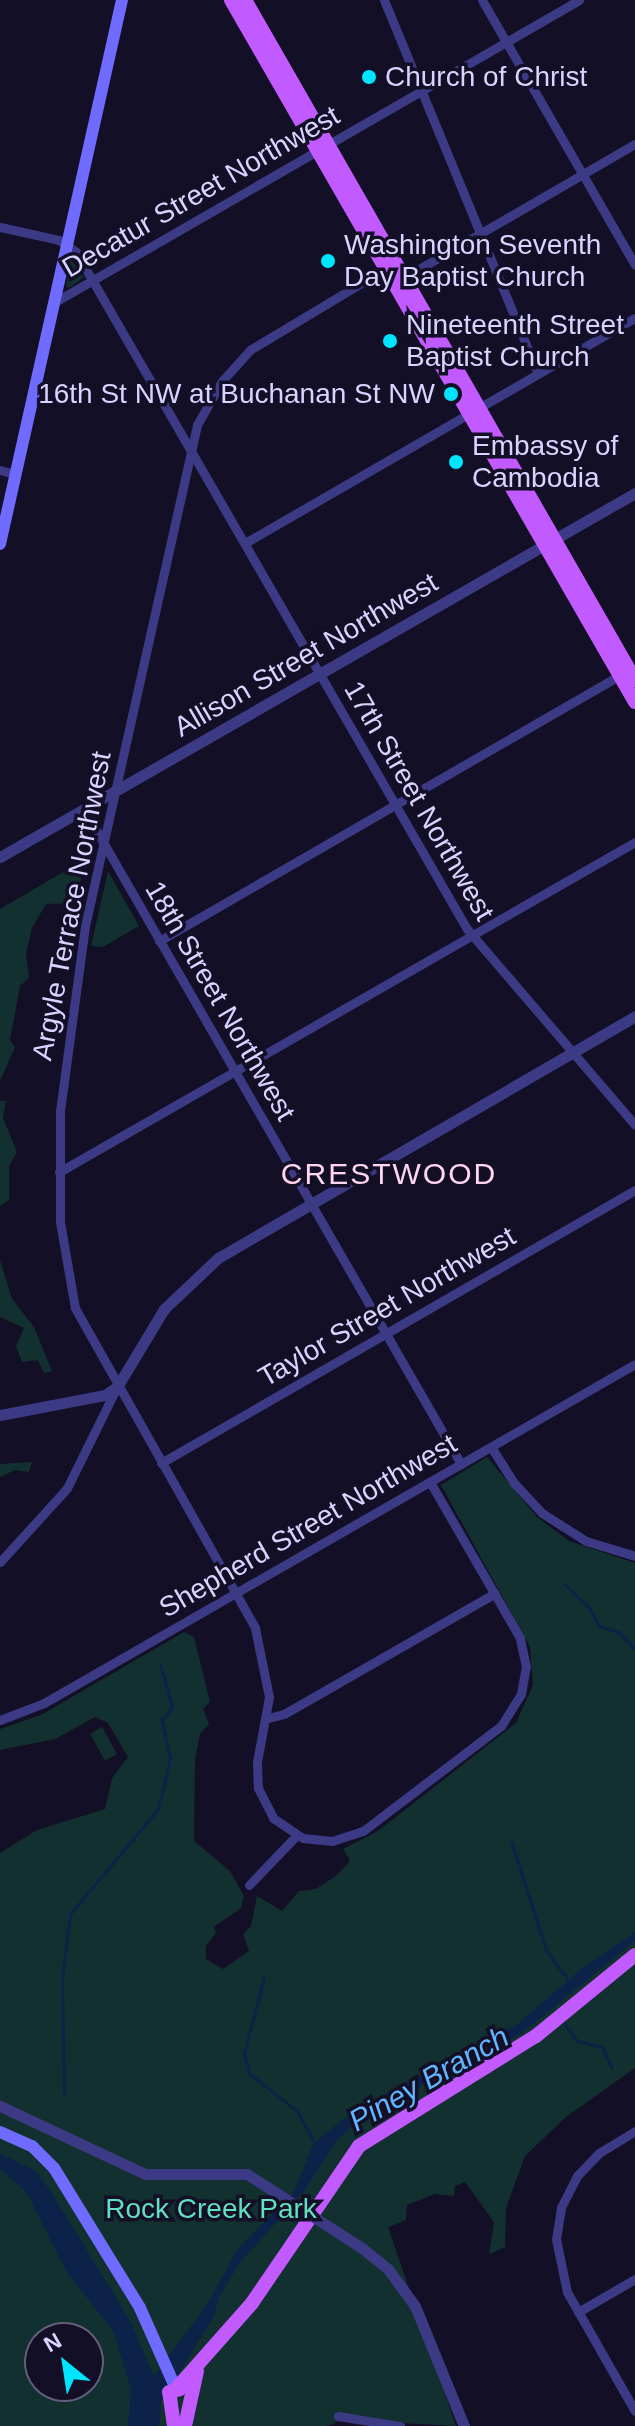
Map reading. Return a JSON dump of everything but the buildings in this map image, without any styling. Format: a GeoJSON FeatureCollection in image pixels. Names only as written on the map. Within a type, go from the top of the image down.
{"type":"FeatureCollection","features":[{"type":"Feature","properties":{"kind":"main road"},"geometry":{"type":"LineString","coordinates":[[0,544],[122,0]]}},
{"type":"Feature","properties":{"kind":"main road"},"geometry":{"type":"LineString","coordinates":[[231,0],[323,147]]}},
{"type":"Feature","properties":{"kind":"main road"},"geometry":{"type":"LineString","coordinates":[[245,0],[399,281],[550,542],[630,673],[635,702]]}},
{"type":"Feature","properties":{"kind":"main road"},"geometry":{"type":"LineString","coordinates":[[182,2426],[196,2376],[257,2296],[326,2188],[359,2146],[536,2036],[635,1955]]}},
{"type":"Feature","properties":{"kind":"main road"},"geometry":{"type":"LineString","coordinates":[[0,2132],[32,2146],[54,2168],[91,2236],[136,2302],[162,2356],[182,2426]]}},
{"type":"Feature","properties":{"kind":"main road"},"geometry":{"type":"LineString","coordinates":[[172,2389],[196,2376]]}},
{"type":"Feature","properties":{"kind":"main road"},"geometry":{"type":"LineString","coordinates":[[172,2389],[174,2426]]}},
{"type":"Feature","properties":{"kind":"street"},"geometry":{"type":"LineString","coordinates":[[384,0],[538,374]]}},
{"type":"Feature","properties":{"kind":"street"},"geometry":{"type":"LineString","coordinates":[[482,0],[635,265]]}},
{"type":"Feature","properties":{"kind":"street","name":"Decatur Street Northwest"},"geometry":{"type":"LineString","coordinates":[[53,303],[579,0]]}},
{"type":"Feature","properties":{"kind":"street"},"geometry":{"type":"LineString","coordinates":[[399,281],[635,144]]}},
{"type":"Feature","properties":{"kind":"street"},"geometry":{"type":"LineString","coordinates":[[0,227],[67,244]]}},
{"type":"Feature","properties":{"kind":"street","name":"17th Street Northwest"},"geometry":{"type":"LineString","coordinates":[[67,244],[93,280],[471,936],[635,1125]]}},
{"type":"Feature","properties":{"kind":"street","name":"Argyle Terrace Northwest"},"geometry":{"type":"LineString","coordinates":[[297,1835],[269,1813],[258,1788],[256,1765],[268,1718],[263,1653],[236,1593],[82,1325],[70,1292],[59,1172],[65,1046],[103,843],[191,450],[208,403],[239,360],[273,333],[391,266]]}},
{"type":"Feature","properties":{"kind":"street"},"geometry":{"type":"LineString","coordinates":[[245,543],[635,318]]}},
{"type":"Feature","properties":{"kind":"street"},"geometry":{"type":"LineString","coordinates":[[0,470],[15,474]]}},
{"type":"Feature","properties":{"kind":"street","name":"Allison Street Northwest"},"geometry":{"type":"LineString","coordinates":[[0,857],[635,493]]}},
{"type":"Feature","properties":{"kind":"street"},"geometry":{"type":"LineString","coordinates":[[159,941],[630,673]]}},
{"type":"Feature","properties":{"kind":"street","name":"18th Street Northwest"},"geometry":{"type":"LineString","coordinates":[[84,809],[461,1464]]}},
{"type":"Feature","properties":{"kind":"street"},"geometry":{"type":"LineString","coordinates":[[59,1172],[635,842]]}},
{"type":"Feature","properties":{"kind":"street"},"geometry":{"type":"LineString","coordinates":[[0,1562],[40,1524],[71,1481],[117,1387],[153,1324],[191,1280],[225,1253],[635,1016]]}},
{"type":"Feature","properties":{"kind":"street","name":"Taylor Street Northwest"},"geometry":{"type":"LineString","coordinates":[[161,1463],[635,1190]]}},
{"type":"Feature","properties":{"kind":"street","name":"Shepherd Street Northwest"},"geometry":{"type":"LineString","coordinates":[[0,1720],[44,1703],[635,1364]]}},
{"type":"Feature","properties":{"kind":"street"},"geometry":{"type":"LineString","coordinates":[[0,1415],[71,1405],[117,1387]]}},
{"type":"Feature","properties":{"kind":"street"},"geometry":{"type":"LineString","coordinates":[[491,1447],[518,1487],[553,1521],[604,1549],[635,1556]]}},
{"type":"Feature","properties":{"kind":"street"},"geometry":{"type":"LineString","coordinates":[[249,1885],[297,1835],[338,1840],[370,1826],[504,1723],[524,1684],[523,1646],[430,1482]]}},
{"type":"Feature","properties":{"kind":"street"},"geometry":{"type":"LineString","coordinates":[[268,1718],[284,1714],[495,1593]]}},
{"type":"Feature","properties":{"kind":"street"},"geometry":{"type":"LineString","coordinates":[[0,2106],[145,2174],[247,2174],[362,2248],[397,2278],[418,2311],[464,2426]]}},
{"type":"Feature","properties":{"kind":"street"},"geometry":{"type":"LineString","coordinates":[[635,2131],[591,2160],[561,2208],[557,2258],[578,2312],[635,2411]]}},
{"type":"Feature","properties":{"kind":"street"},"geometry":{"type":"LineString","coordinates":[[578,2312],[635,2279]]}},
{"type":"Feature","properties":{"kind":"street"},"geometry":{"type":"LineString","coordinates":[[338,2416],[400,2426]]}},
{"type":"Feature","properties":{"kind":"green space"},"geometry":{"type":"Polygon","coordinates":[[[71,260],[84,277],[69,288],[66,286],[71,260]]]}},
{"type":"Feature","properties":{"kind":"green space"},"geometry":{"type":"Polygon","coordinates":[[[84,860],[77,903],[46,904],[32,928],[26,953],[29,978],[20,986],[10,1040],[15,1047],[0,1081],[0,909],[84,860]]]}},
{"type":"Feature","properties":{"kind":"green space"},"geometry":{"type":"Polygon","coordinates":[[[108,871],[139,926],[103,947],[91,946],[108,871]]]}},
{"type":"Feature","properties":{"kind":"green space"},"geometry":{"type":"Polygon","coordinates":[[[0,1101],[6,1101],[3,1118],[17,1152],[9,1166],[9,1200],[0,1206],[0,1101]]]}},
{"type":"Feature","properties":{"kind":"green space"},"geometry":{"type":"Polygon","coordinates":[[[0,1260],[12,1299],[34,1327],[52,1371],[44,1373],[38,1360],[22,1362],[16,1346],[24,1328],[0,1317],[0,1260]]]}},
{"type":"Feature","properties":{"kind":"green space","name":"Rock Creek Park"},"geometry":{"type":"Polygon","coordinates":[[[487,1457],[537,1517],[569,1541],[635,1563],[635,2068],[566,2117],[525,2156],[506,2208],[505,2247],[489,2254],[494,2222],[465,2182],[455,2186],[454,2196],[435,2194],[407,2205],[406,2220],[388,2227],[456,2426],[342,2420],[327,2426],[0,2426],[0,1853],[37,1830],[105,1809],[112,1778],[128,1757],[108,1723],[95,1717],[55,1739],[0,1750],[0,1729],[41,1715],[184,1632],[194,1637],[210,1702],[203,1709],[209,1724],[200,1734],[195,1760],[194,1841],[230,1871],[244,1896],[241,1908],[214,1927],[216,1933],[206,1946],[206,1959],[223,1969],[249,1951],[243,1934],[251,1926],[257,1896],[282,1911],[299,1891],[316,1889],[336,1876],[350,1861],[343,1849],[378,1831],[516,1723],[533,1685],[530,1647],[441,1485],[487,1457]]]}},
{"type":"Feature","properties":{"kind":"green space"},"geometry":{"type":"Polygon","coordinates":[[[32,1462],[29,1472],[15,1470],[0,1477],[0,1464],[32,1462]]]}},
{"type":"Feature","properties":{"kind":"green space"},"geometry":{"type":"Polygon","coordinates":[[[102,1727],[117,1754],[105,1761],[90,1734],[102,1727]]]}},
{"type":"Feature","properties":{"kind":"water","name":"Piney Branch"},"geometry":{"type":"Polygon","coordinates":[[[635,1932],[635,1941],[521,2034],[368,2113],[337,2140],[305,2190],[239,2264],[219,2297],[214,2317],[161,2401],[159,2426],[128,2426],[131,2388],[113,2331],[66,2271],[27,2193],[0,2169],[0,2153],[36,2171],[53,2195],[130,2321],[154,2376],[208,2303],[237,2250],[294,2192],[313,2145],[327,2132],[359,2108],[519,2023],[581,1969],[635,1932]]]}},
{"type":"Feature","properties":{"kind":"waterway"},"geometry":{"type":"LineString","coordinates":[[564,1584],[588,1606],[599,1626],[620,1633],[635,1649]]}},
{"type":"Feature","properties":{"kind":"waterway"},"geometry":{"type":"LineString","coordinates":[[64,2094],[62,1978],[70,1914],[158,1809],[170,1759],[162,1720],[172,1707],[160,1664]]}},
{"type":"Feature","properties":{"kind":"waterway"},"geometry":{"type":"LineString","coordinates":[[511,1841],[546,1950],[570,1983]]}},
{"type":"Feature","properties":{"kind":"waterway"},"geometry":{"type":"LineString","coordinates":[[264,1977],[244,2054],[249,2073],[297,2111],[316,2145]]}},
{"type":"Feature","properties":{"kind":"waterway"},"geometry":{"type":"LineString","coordinates":[[563,2021],[577,2041],[602,2047],[612,2068]]}},
{"type":"Feature","properties":{"kind":"place","name":"Church of Christ"},"geometry":{"type":"Point","coordinates":[369,77]}},
{"type":"Feature","properties":{"kind":"place","name":"Washington Seventh Day Baptist Church"},"geometry":{"type":"Point","coordinates":[328,261]}},
{"type":"Feature","properties":{"kind":"place","name":"Nineteenth Street Baptist Church"},"geometry":{"type":"Point","coordinates":[390,341]}},
{"type":"Feature","properties":{"kind":"place","name":"16th St NW at Buchanan St NW"},"geometry":{"type":"Point","coordinates":[451,394]}},
{"type":"Feature","properties":{"kind":"place","name":"Embassy of Cambodia"},"geometry":{"type":"Point","coordinates":[456,462]}},
{"type":"Feature","properties":{"kind":"district","name":"CRESTWOOD"},"geometry":{"type":"Point","coordinates":[389,1174]}}]}
